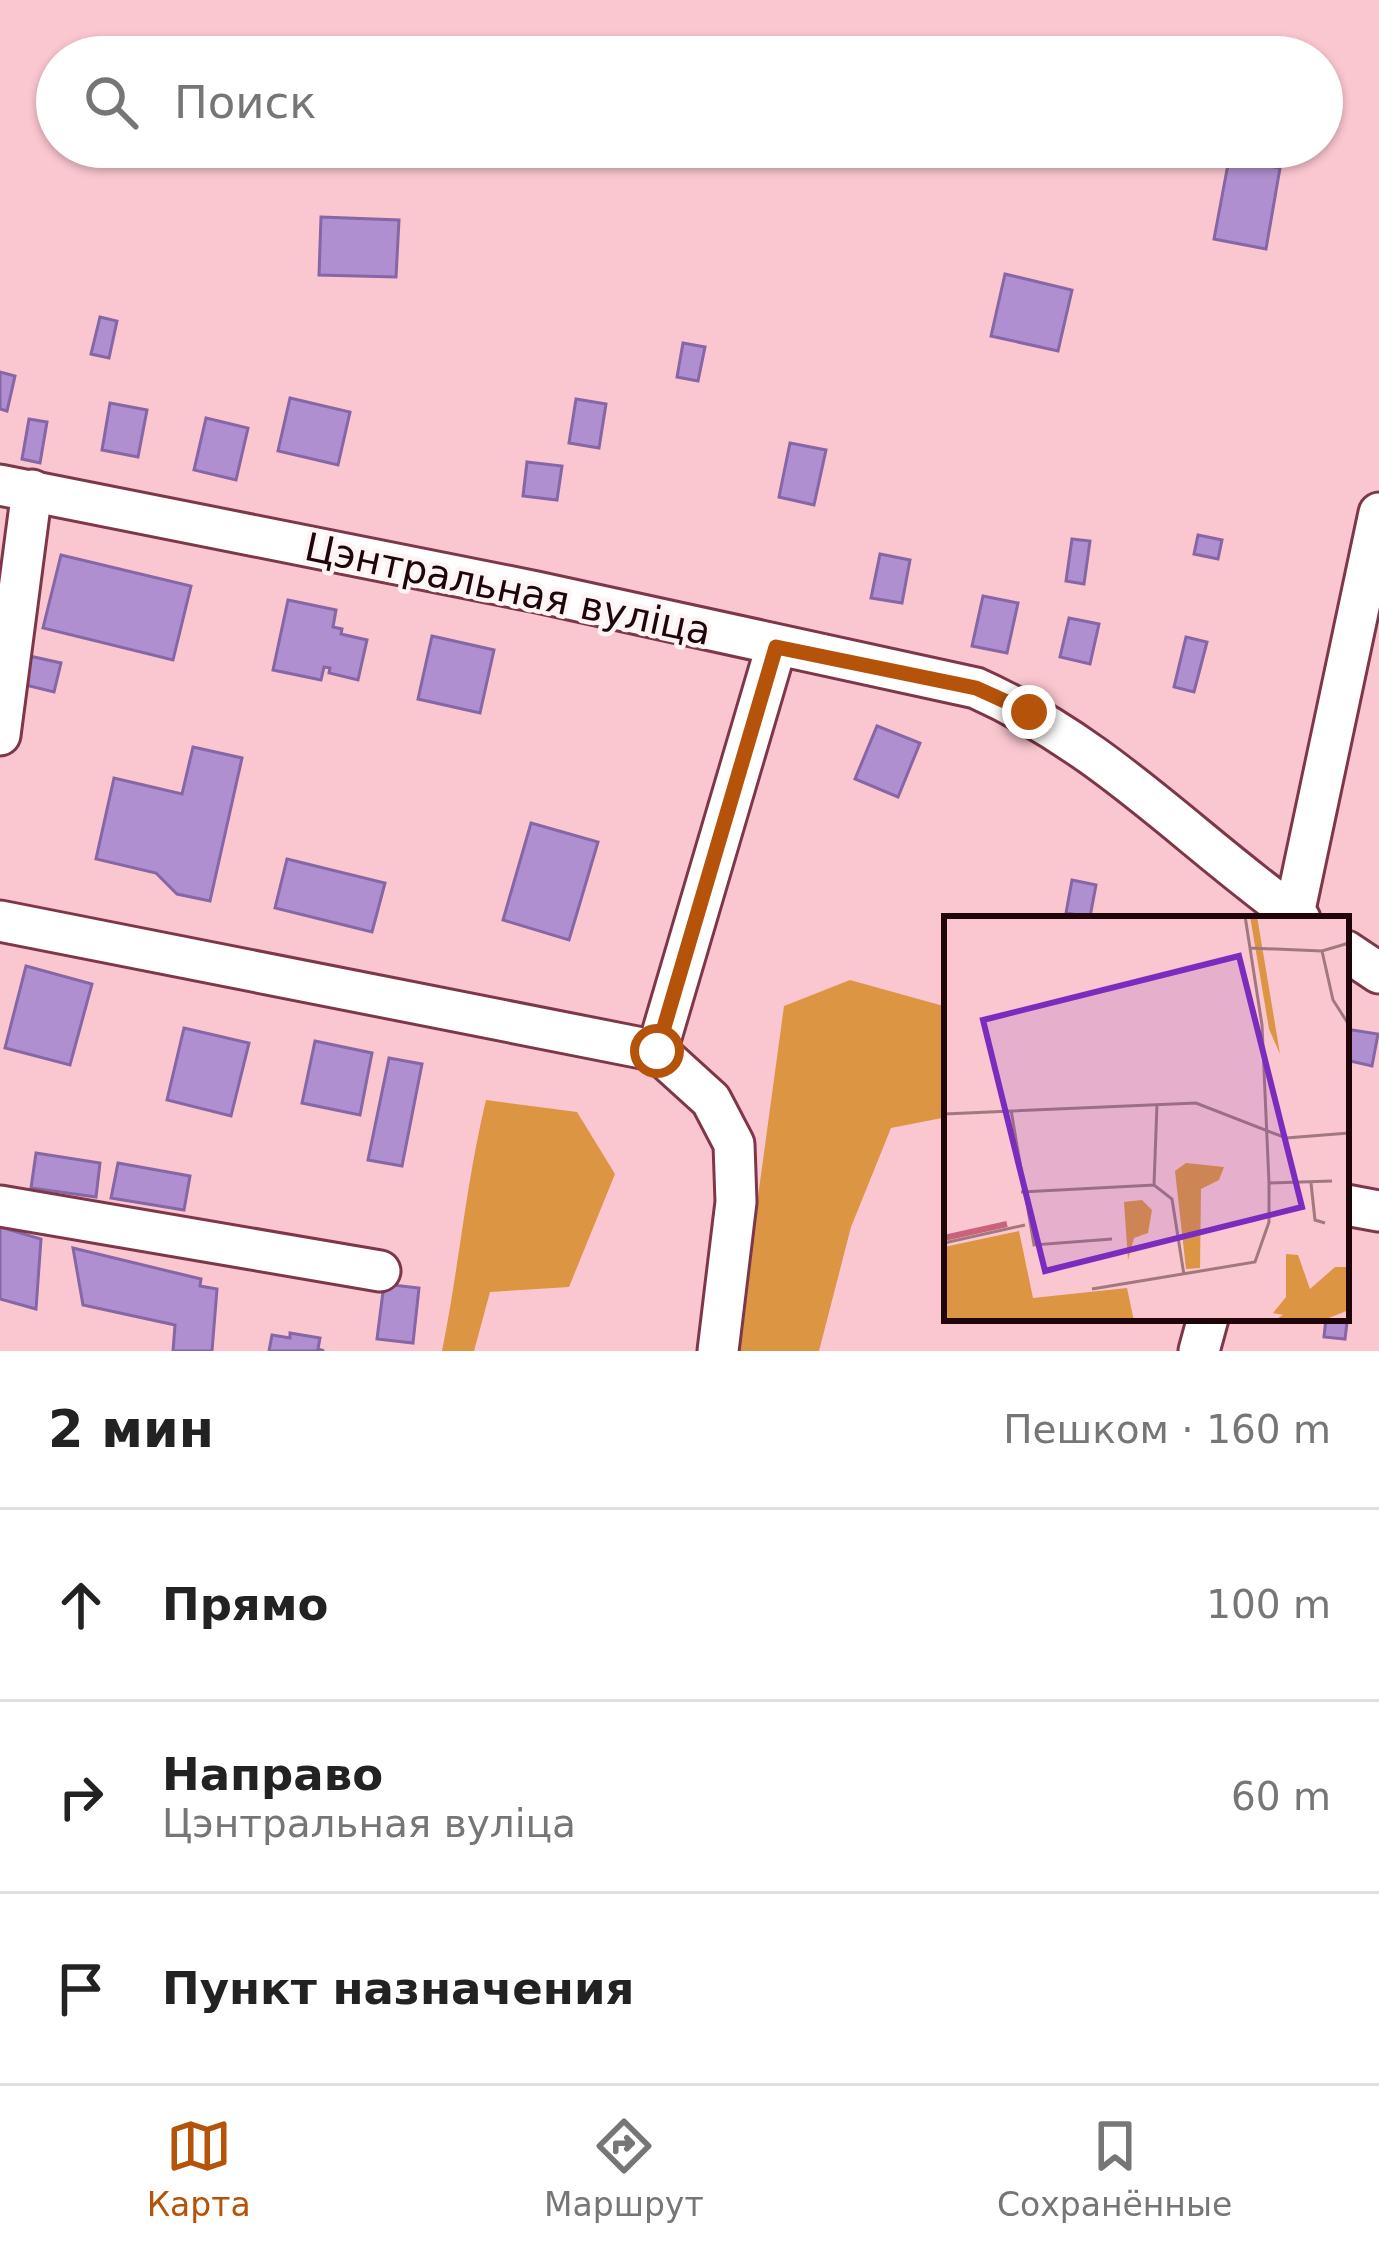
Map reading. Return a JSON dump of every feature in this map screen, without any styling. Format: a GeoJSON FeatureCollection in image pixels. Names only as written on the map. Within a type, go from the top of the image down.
{"type":"FeatureCollection","features":[{"type":"Feature","properties":{"kind":"street","name":"Цэнтральная вуліца"},"geometry":{"type":"LineString","coordinates":[[16,487],[536,592],[976,688],[1029,712],[1101,758],[1294,916]]}},
{"type":"Feature","properties":{"kind":"street"},"geometry":{"type":"LineString","coordinates":[[0,735],[16,487]]}},
{"type":"Feature","properties":{"kind":"street"},"geometry":{"type":"LineString","coordinates":[[1296,916],[1379,513]]}},
{"type":"Feature","properties":{"kind":"street"},"geometry":{"type":"LineString","coordinates":[[657,1051],[776,647]]}},
{"type":"Feature","properties":{"kind":"street"},"geometry":{"type":"LineString","coordinates":[[0,921],[657,1051],[711,1100],[734,1144],[736,1202],[718,1351]]}},
{"type":"Feature","properties":{"kind":"street"},"geometry":{"type":"LineString","coordinates":[[1349,952],[1379,973]]}},
{"type":"Feature","properties":{"kind":"street"},"geometry":{"type":"LineString","coordinates":[[1349,1205],[1379,1211]]}},
{"type":"Feature","properties":{"kind":"street"},"geometry":{"type":"LineString","coordinates":[[0,1206],[380,1271]]}},
{"type":"Feature","properties":{"kind":"street"},"geometry":{"type":"LineString","coordinates":[[1199,1351],[1207,1321]]}},
{"type":"Feature","properties":{"kind":"shaded area"},"geometry":{"type":"Polygon","coordinates":[[[850,980],[944,1006],[944,1118],[891,1128],[851,1227],[819,1351],[737,1351],[784,1006],[850,980]]]}},
{"type":"Feature","properties":{"kind":"shaded area"},"geometry":{"type":"Polygon","coordinates":[[[486,1100],[577,1112],[615,1174],[569,1287],[490,1292],[474,1351],[442,1351],[473,1162],[486,1100]]]}},
{"type":"Feature","properties":{"kind":"building"},"geometry":{"type":"Polygon","coordinates":[[[1227,168],[1280,168],[1266,249],[1214,239],[1227,168]]]}},
{"type":"Feature","properties":{"kind":"building"},"geometry":{"type":"Polygon","coordinates":[[[321,217],[399,220],[396,277],[319,275],[321,217]]]}},
{"type":"Feature","properties":{"kind":"building"},"geometry":{"type":"Polygon","coordinates":[[[1005,274],[1072,290],[1058,351],[991,336],[1005,274]]]}},
{"type":"Feature","properties":{"kind":"building"},"geometry":{"type":"Polygon","coordinates":[[[100,317],[117,321],[109,358],[91,354],[100,317]]]}},
{"type":"Feature","properties":{"kind":"building"},"geometry":{"type":"Polygon","coordinates":[[[683,343],[705,347],[698,381],[677,377],[683,343]]]}},
{"type":"Feature","properties":{"kind":"building"},"geometry":{"type":"Polygon","coordinates":[[[0,372],[15,376],[7,411],[0,409],[0,372]]]}},
{"type":"Feature","properties":{"kind":"building"},"geometry":{"type":"Polygon","coordinates":[[[290,398],[350,412],[338,465],[278,451],[290,398]]]}},
{"type":"Feature","properties":{"kind":"building"},"geometry":{"type":"Polygon","coordinates":[[[576,399],[606,404],[599,448],[569,443],[576,399]]]}},
{"type":"Feature","properties":{"kind":"building"},"geometry":{"type":"Polygon","coordinates":[[[110,403],[147,410],[138,457],[102,450],[110,403]]]}},
{"type":"Feature","properties":{"kind":"building"},"geometry":{"type":"Polygon","coordinates":[[[206,418],[248,428],[236,480],[194,470],[206,418]]]}},
{"type":"Feature","properties":{"kind":"building"},"geometry":{"type":"Polygon","coordinates":[[[29,419],[47,422],[40,463],[22,459],[29,419]]]}},
{"type":"Feature","properties":{"kind":"building"},"geometry":{"type":"Polygon","coordinates":[[[790,443],[826,450],[814,505],[779,497],[790,443]]]}},
{"type":"Feature","properties":{"kind":"building"},"geometry":{"type":"Polygon","coordinates":[[[527,462],[562,466],[557,500],[523,496],[527,462]]]}},
{"type":"Feature","properties":{"kind":"building"},"geometry":{"type":"Polygon","coordinates":[[[1198,535],[1222,540],[1218,559],[1194,554],[1198,535]]]}},
{"type":"Feature","properties":{"kind":"building"},"geometry":{"type":"Polygon","coordinates":[[[1072,539],[1090,541],[1084,584],[1066,581],[1072,539]]]}},
{"type":"Feature","properties":{"kind":"building"},"geometry":{"type":"Polygon","coordinates":[[[880,554],[910,560],[902,603],[871,598],[880,554]]]}},
{"type":"Feature","properties":{"kind":"building"},"geometry":{"type":"Polygon","coordinates":[[[61,555],[191,586],[173,660],[43,628],[61,555]]]}},
{"type":"Feature","properties":{"kind":"building"},"geometry":{"type":"Polygon","coordinates":[[[983,596],[1018,603],[1007,653],[972,646],[983,596]]]}},
{"type":"Feature","properties":{"kind":"building"},"geometry":{"type":"Polygon","coordinates":[[[288,600],[336,610],[333,627],[342,629],[341,634],[367,640],[358,680],[329,673],[330,668],[324,667],[321,680],[273,670],[288,600]]]}},
{"type":"Feature","properties":{"kind":"building"},"geometry":{"type":"Polygon","coordinates":[[[1069,618],[1099,624],[1090,664],[1060,657],[1069,618]]]}},
{"type":"Feature","properties":{"kind":"building"},"geometry":{"type":"Polygon","coordinates":[[[432,636],[494,650],[480,713],[418,699],[432,636]]]}},
{"type":"Feature","properties":{"kind":"building"},"geometry":{"type":"Polygon","coordinates":[[[1186,637],[1207,642],[1194,692],[1174,687],[1186,637]]]}},
{"type":"Feature","properties":{"kind":"building"},"geometry":{"type":"Polygon","coordinates":[[[16,653],[61,663],[54,692],[9,681],[16,653]]]}},
{"type":"Feature","properties":{"kind":"building"},"geometry":{"type":"Polygon","coordinates":[[[877,726],[920,743],[898,797],[855,779],[877,726]]]}},
{"type":"Feature","properties":{"kind":"building"},"geometry":{"type":"Polygon","coordinates":[[[193,747],[242,758],[210,901],[177,894],[156,873],[96,859],[114,778],[182,794],[193,747]]]}},
{"type":"Feature","properties":{"kind":"building"},"geometry":{"type":"Polygon","coordinates":[[[531,823],[598,842],[569,940],[503,920],[531,823]]]}},
{"type":"Feature","properties":{"kind":"building"},"geometry":{"type":"Polygon","coordinates":[[[287,859],[385,883],[372,932],[275,908],[287,859]]]}},
{"type":"Feature","properties":{"kind":"building"},"geometry":{"type":"Polygon","coordinates":[[[1072,880],[1096,885],[1090,916],[1066,913],[1072,880]]]}},
{"type":"Feature","properties":{"kind":"building"},"geometry":{"type":"Polygon","coordinates":[[[26,966],[92,984],[70,1065],[5,1048],[26,966]]]}},
{"type":"Feature","properties":{"kind":"building"},"geometry":{"type":"Polygon","coordinates":[[[184,1028],[249,1043],[231,1116],[167,1100],[184,1028]]]}},
{"type":"Feature","properties":{"kind":"building"},"geometry":{"type":"Polygon","coordinates":[[[1349,1029],[1378,1034],[1372,1066],[1349,1061],[1349,1029]]]}},
{"type":"Feature","properties":{"kind":"building"},"geometry":{"type":"Polygon","coordinates":[[[315,1041],[372,1053],[360,1115],[302,1103],[315,1041]]]}},
{"type":"Feature","properties":{"kind":"building"},"geometry":{"type":"Polygon","coordinates":[[[389,1058],[422,1064],[402,1166],[368,1160],[389,1058]]]}},
{"type":"Feature","properties":{"kind":"building"},"geometry":{"type":"Polygon","coordinates":[[[36,1153],[100,1163],[96,1197],[31,1188],[36,1153]]]}},
{"type":"Feature","properties":{"kind":"building"},"geometry":{"type":"Polygon","coordinates":[[[118,1163],[190,1176],[184,1210],[111,1198],[118,1163]]]}},
{"type":"Feature","properties":{"kind":"building"},"geometry":{"type":"Polygon","coordinates":[[[0,1227],[41,1239],[36,1309],[0,1299],[0,1227]]]}},
{"type":"Feature","properties":{"kind":"building"},"geometry":{"type":"Polygon","coordinates":[[[73,1248],[201,1279],[200,1286],[217,1289],[212,1351],[173,1351],[175,1325],[83,1305],[73,1248]]]}},
{"type":"Feature","properties":{"kind":"building"},"geometry":{"type":"Polygon","coordinates":[[[384,1284],[419,1288],[413,1343],[377,1339],[384,1284]]]}},
{"type":"Feature","properties":{"kind":"building"},"geometry":{"type":"Polygon","coordinates":[[[1326,1321],[1347,1321],[1345,1339],[1324,1337],[1326,1321]]]}},
{"type":"Feature","properties":{"kind":"building"},"geometry":{"type":"Polygon","coordinates":[[[290,1333],[320,1338],[318,1349],[324,1351],[269,1351],[272,1335],[290,1338],[290,1333]]]}},
{"type":"Feature","properties":{"kind":"route"},"geometry":{"type":"LineString","coordinates":[[657,1051],[776,647],[976,688],[1029,712]]}}]}
